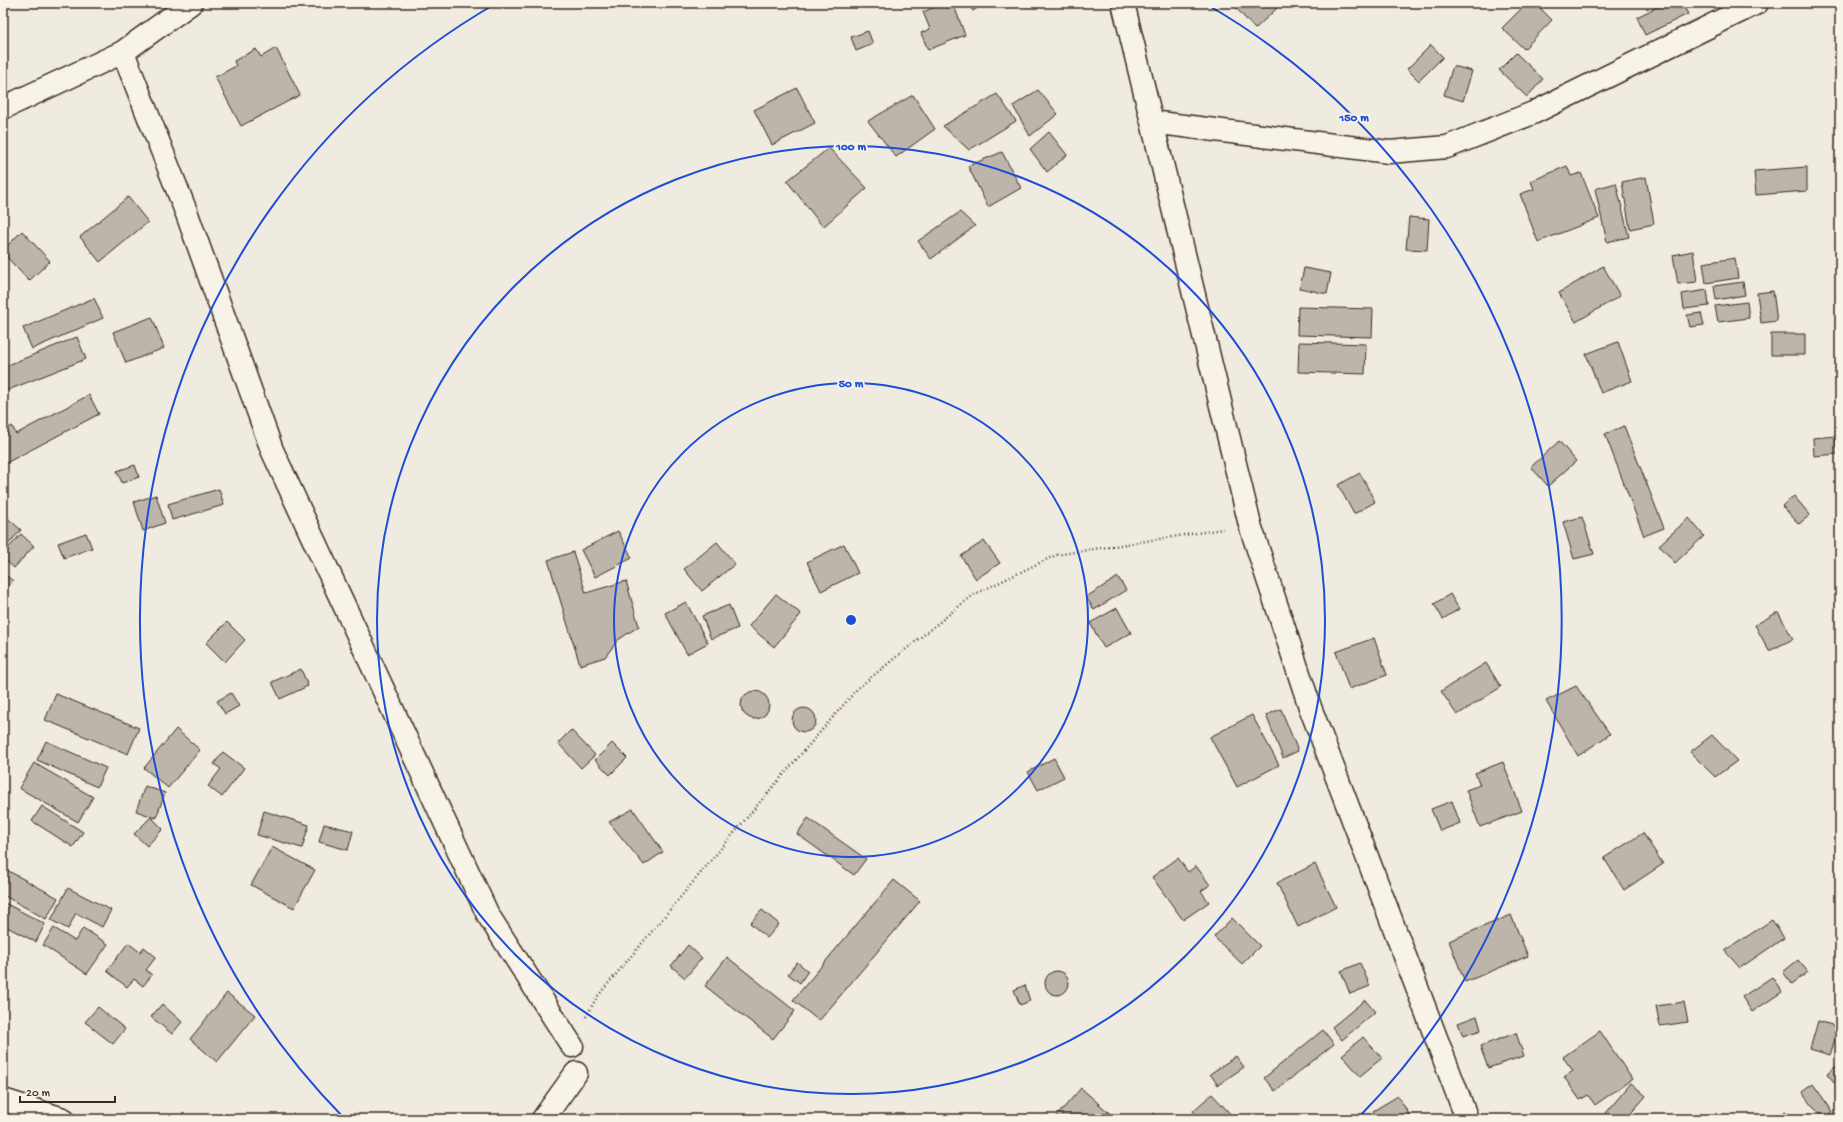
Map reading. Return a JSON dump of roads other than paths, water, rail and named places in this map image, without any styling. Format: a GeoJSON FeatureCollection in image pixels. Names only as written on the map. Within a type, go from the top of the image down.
{"type":"FeatureCollection","features":[{"type":"Feature","properties":{"kind":"street"},"geometry":{"type":"LineString","coordinates":[[3,108],[123,52],[191,3]]}},
{"type":"Feature","properties":{"kind":"street"},"geometry":{"type":"LineString","coordinates":[[1123,3],[1250,525],[1310,707],[1466,1119]]}},
{"type":"Feature","properties":{"kind":"street"},"geometry":{"type":"LineString","coordinates":[[1152,122],[1389,152],[1447,147],[1533,113],[1756,3]]}},
{"type":"Feature","properties":{"kind":"street"},"geometry":{"type":"LineString","coordinates":[[123,52],[187,214],[272,450],[488,916],[572,1046]]}},
{"type":"Feature","properties":{"kind":"street"},"geometry":{"type":"LineString","coordinates":[[543,1119],[576,1073]]}},
{"type":"Feature","properties":{"kind":"street"},"geometry":{"type":"LineString","coordinates":[[3,1100],[63,1119]]}}]}
